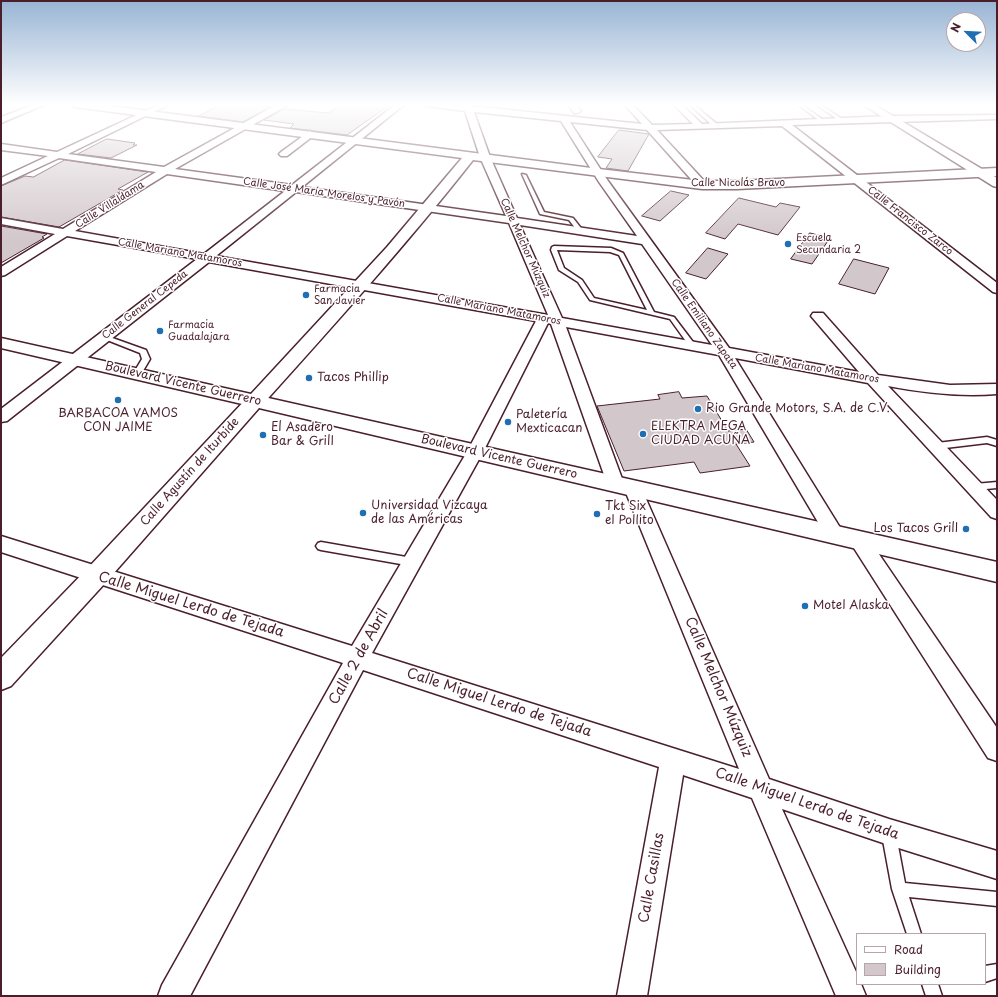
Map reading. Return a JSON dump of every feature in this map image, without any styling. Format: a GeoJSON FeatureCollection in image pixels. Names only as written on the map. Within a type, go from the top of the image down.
{"type":"FeatureCollection","features":[{"type":"Feature","properties":{"kind":"street","name":"Calle José María Morelos y Pavón"},"geometry":{"type":"LineString","coordinates":[[26,151],[512,220],[646,242]]}},
{"type":"Feature","properties":{"kind":"street"},"geometry":{"type":"LineString","coordinates":[[1,182],[66,151]]}},
{"type":"Feature","properties":{"kind":"street","name":"Calle Villaldama"},"geometry":{"type":"LineString","coordinates":[[1,272],[166,170],[201,151]]}},
{"type":"Feature","properties":{"kind":"street"},"geometry":{"type":"LineString","coordinates":[[284,154],[289,151]]}},
{"type":"Feature","properties":{"kind":"street","name":"Calle General Cepeda"},"geometry":{"type":"LineString","coordinates":[[1,417],[206,258],[340,151]]}},
{"type":"Feature","properties":{"kind":"street","name":"Calle Nicolás Bravo"},"geometry":{"type":"LineString","coordinates":[[430,151],[702,185],[857,180],[997,172]]}},
{"type":"Feature","properties":{"kind":"street","name":"Calle Melchor Múzquiz"},"geometry":{"type":"LineString","coordinates":[[477,151],[478,157],[512,220],[550,320],[760,788],[851,996]]}},
{"type":"Feature","properties":{"kind":"street","name":"Calle Emiliano Zapata"},"geometry":{"type":"LineString","coordinates":[[584,151],[646,242],[725,353],[835,534]]}},
{"type":"Feature","properties":{"kind":"street"},"geometry":{"type":"LineString","coordinates":[[671,151],[702,185]]}},
{"type":"Feature","properties":{"kind":"street","name":"Calle Francisco Zarco"},"geometry":{"type":"LineString","coordinates":[[819,151],[997,289]]}},
{"type":"Feature","properties":{"kind":"street"},"geometry":{"type":"LineString","coordinates":[[943,151],[997,183]]}},
{"type":"Feature","properties":{"kind":"street","name":"Calle Agustín de Iturbide"},"geometry":{"type":"LineString","coordinates":[[1,677],[97,575],[361,285],[429,208],[478,157]]}},
{"type":"Feature","properties":{"kind":"street","name":"Calle Mariano Matamoros"},"geometry":{"type":"LineString","coordinates":[[1,222],[361,285],[873,379],[951,390],[980,391],[997,389]]}},
{"type":"Feature","properties":{"kind":"street"},"geometry":{"type":"LineString","coordinates":[[818,316],[873,379],[997,512]]}},
{"type":"Feature","properties":{"kind":"street","name":"Calle 2 de Abril"},"geometry":{"type":"LineString","coordinates":[[173,996],[358,657],[550,320]]}},
{"type":"Feature","properties":{"kind":"street","name":"Boulevard Vicente Guerrero"},"geometry":{"type":"LineString","coordinates":[[1,343],[997,572]]}},
{"type":"Feature","properties":{"kind":"street"},"geometry":{"type":"LineString","coordinates":[[859,540],[997,749]]}},
{"type":"Feature","properties":{"kind":"street","name":"Calle Miguel Lerdo de Tejada"},"geometry":{"type":"LineString","coordinates":[[1,544],[358,657],[760,788],[889,832],[997,865]]}},
{"type":"Feature","properties":{"kind":"street","name":"Calle Casillas"},"geometry":{"type":"LineString","coordinates":[[632,996],[672,759]]}},
{"type":"Feature","properties":{"kind":"lane"},"geometry":{"type":"LineString","coordinates":[[524,175],[542,213],[571,219],[581,232]]}},
{"type":"Feature","properties":{"kind":"lane"},"geometry":{"type":"LineString","coordinates":[[651,312],[621,254],[611,250],[554,248],[561,268],[580,281],[592,299],[668,316],[675,320],[692,346]]}},
{"type":"Feature","properties":{"kind":"lane"},"geometry":{"type":"LineString","coordinates":[[104,337],[143,352],[146,360],[137,374]]}},
{"type":"Feature","properties":{"kind":"lane"},"geometry":{"type":"LineString","coordinates":[[937,446],[987,440],[997,443]]}},
{"type":"Feature","properties":{"kind":"lane"},"geometry":{"type":"LineString","coordinates":[[975,487],[997,485]]}},
{"type":"Feature","properties":{"kind":"lane"},"geometry":{"type":"LineString","coordinates":[[321,546],[412,562]]}},
{"type":"Feature","properties":{"kind":"lane"},"geometry":{"type":"LineString","coordinates":[[889,832],[900,889],[914,933]]}},
{"type":"Feature","properties":{"kind":"lane"},"geometry":{"type":"LineString","coordinates":[[900,889],[997,899]]}},
{"type":"Feature","properties":{"kind":"lane"},"geometry":{"type":"LineString","coordinates":[[986,974],[997,971]]}},
{"type":"Feature","properties":{"kind":"building"},"geometry":{"type":"Polygon","coordinates":[[[85,151],[126,151],[111,158],[78,154],[85,151]]]}},
{"type":"Feature","properties":{"kind":"building"},"geometry":{"type":"Polygon","coordinates":[[[603,151],[640,151],[628,171],[606,168],[612,159],[598,157],[603,151]]]}},
{"type":"Feature","properties":{"kind":"building"},"geometry":{"type":"Polygon","coordinates":[[[65,160],[148,172],[118,189],[123,190],[59,227],[1,217],[1,186],[25,176],[33,177],[65,160]]]}},
{"type":"Feature","properties":{"kind":"building"},"geometry":{"type":"Polygon","coordinates":[[[671,191],[689,195],[660,221],[642,216],[671,191]]]}},
{"type":"Feature","properties":{"kind":"building"},"geometry":{"type":"Polygon","coordinates":[[[739,198],[776,207],[780,203],[800,207],[778,235],[738,224],[725,239],[706,233],[739,198]]]}},
{"type":"Feature","properties":{"kind":"building"},"geometry":{"type":"Polygon","coordinates":[[[1,226],[47,234],[42,237],[44,238],[1,263],[1,226]]]}},
{"type":"Feature","properties":{"kind":"building"},"geometry":{"type":"Polygon","coordinates":[[[810,233],[830,238],[812,264],[791,259],[810,233]]]}},
{"type":"Feature","properties":{"kind":"building"},"geometry":{"type":"Polygon","coordinates":[[[708,248],[728,254],[706,279],[686,273],[708,248]]]}},
{"type":"Feature","properties":{"kind":"building"},"geometry":{"type":"Polygon","coordinates":[[[854,259],[889,268],[875,294],[839,284],[854,259]]]}},
{"type":"Feature","properties":{"kind":"building"},"geometry":{"type":"Polygon","coordinates":[[[679,392],[682,398],[707,396],[728,431],[746,429],[754,442],[736,444],[750,466],[700,473],[694,462],[624,471],[597,406],[660,399],[658,395],[679,392]]]}},
{"type":"Feature","properties":{"kind":"place","name":"Escuela Secundaria 2"},"geometry":{"type":"Point","coordinates":[788,244]}},
{"type":"Feature","properties":{"kind":"place","name":"Farmacia San Javier"},"geometry":{"type":"Point","coordinates":[306,295]}},
{"type":"Feature","properties":{"kind":"place","name":"Farmacia Guadalajara"},"geometry":{"type":"Point","coordinates":[160,331]}},
{"type":"Feature","properties":{"kind":"place","name":"Tacos Phillip"},"geometry":{"type":"Point","coordinates":[309,378]}},
{"type":"Feature","properties":{"kind":"place","name":"BARBACOA VAMOS CON JAIME"},"geometry":{"type":"Point","coordinates":[118,400]}},
{"type":"Feature","properties":{"kind":"place","name":"Rio Grande Motors, S.A. de C.V."},"geometry":{"type":"Point","coordinates":[698,409]}},
{"type":"Feature","properties":{"kind":"place","name":"Paletería Mexticacan"},"geometry":{"type":"Point","coordinates":[508,422]}},
{"type":"Feature","properties":{"kind":"place","name":"ELEKTRA MEGA CIUDAD ACUÑA"},"geometry":{"type":"Point","coordinates":[643,434]}},
{"type":"Feature","properties":{"kind":"place","name":"El Asadero Bar & Grill"},"geometry":{"type":"Point","coordinates":[263,435]}},
{"type":"Feature","properties":{"kind":"place","name":"Universidad Vizcaya de las Américas"},"geometry":{"type":"Point","coordinates":[363,513]}},
{"type":"Feature","properties":{"kind":"place","name":"Tkt Six el Pollito"},"geometry":{"type":"Point","coordinates":[597,514]}},
{"type":"Feature","properties":{"kind":"place","name":"Los Tacos Grill"},"geometry":{"type":"Point","coordinates":[966,529]}},
{"type":"Feature","properties":{"kind":"place","name":"Motel Alaska"},"geometry":{"type":"Point","coordinates":[805,606]}}]}
